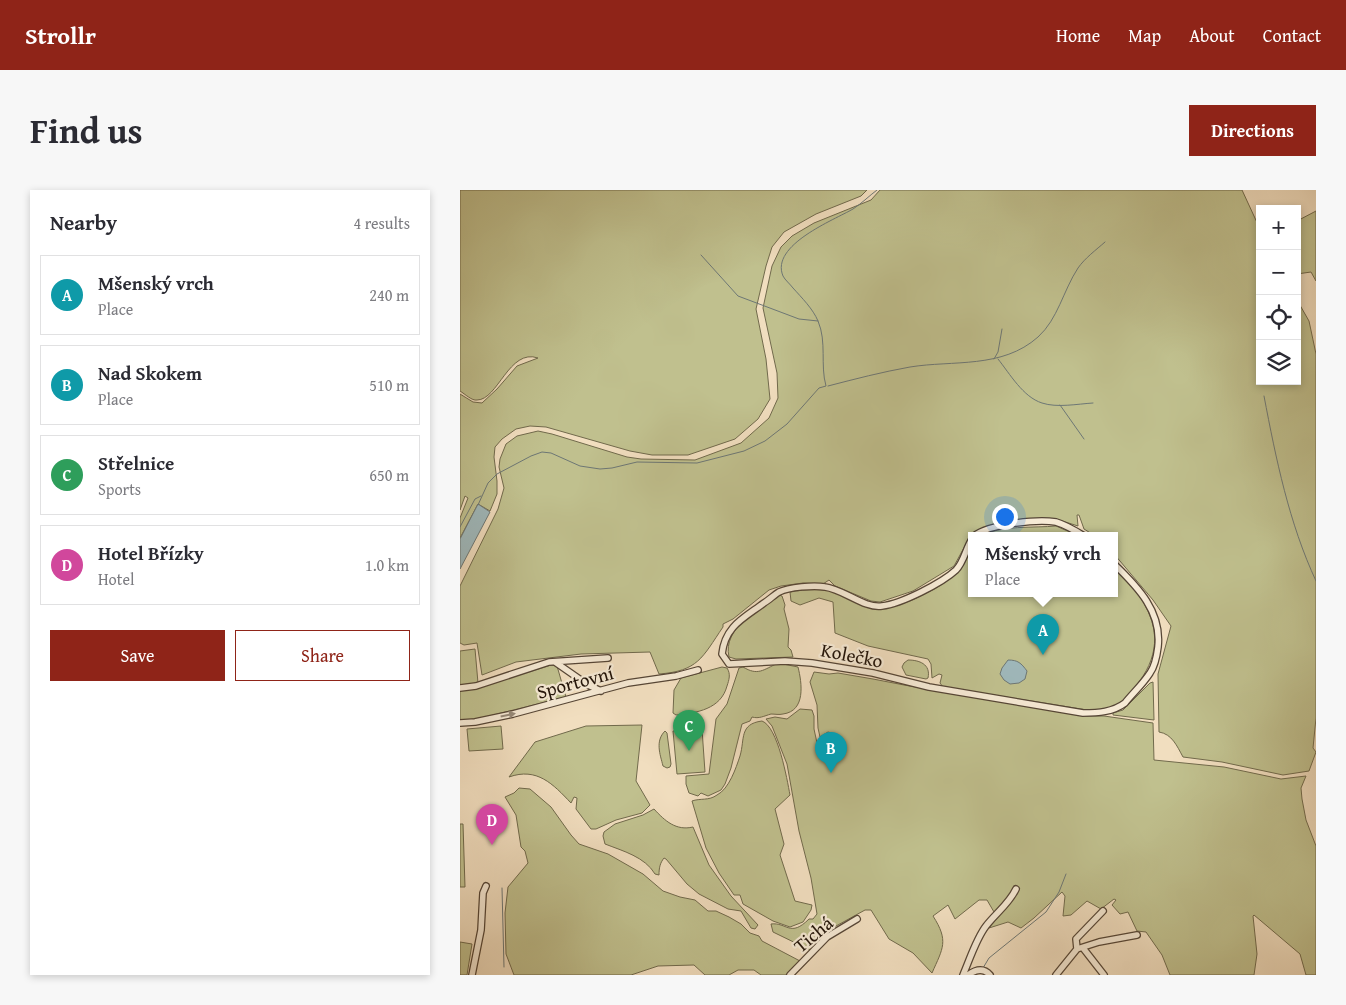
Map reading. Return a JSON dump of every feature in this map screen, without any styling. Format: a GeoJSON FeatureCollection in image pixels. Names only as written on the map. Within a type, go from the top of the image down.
{"type":"FeatureCollection","features":[{"type":"Feature","properties":{"kind":"street"},"geometry":{"type":"LineString","coordinates":[[980,532],[1010,524],[1049,522],[1061,524],[1076,532]]}},
{"type":"Feature","properties":{"kind":"street","name":"Kolečko"},"geometry":{"type":"LineString","coordinates":[[968,548],[958,569],[914,595],[882,606],[872,606],[848,594],[824,587],[806,587],[780,591],[736,622],[725,642],[722,654],[730,664],[802,661],[855,669],[929,687],[1098,714],[1120,707],[1125,703],[1151,672],[1158,646],[1159,630],[1156,618],[1141,591],[1118,568]]}},
{"type":"Feature","properties":{"kind":"street"},"geometry":{"type":"LineString","coordinates":[[460,688],[476,686],[549,662],[608,658]]}},
{"type":"Feature","properties":{"kind":"street"},"geometry":{"type":"LineString","coordinates":[[555,662],[588,685],[601,690]]}},
{"type":"Feature","properties":{"kind":"street","name":"Sportovní"},"geometry":{"type":"LineString","coordinates":[[460,723],[514,714],[628,683],[676,676],[698,670]]}},
{"type":"Feature","properties":{"kind":"street"},"geometry":{"type":"LineString","coordinates":[[472,975],[481,930],[483,892],[486,886]]}},
{"type":"Feature","properties":{"kind":"street"},"geometry":{"type":"LineString","coordinates":[[963,975],[981,934],[1011,899],[1016,889]]}},
{"type":"Feature","properties":{"kind":"street"},"geometry":{"type":"LineString","coordinates":[[1077,949],[1076,939],[1103,911]]}},
{"type":"Feature","properties":{"kind":"street","name":"Tichá"},"geometry":{"type":"LineString","coordinates":[[790,975],[827,937],[857,919]]}},
{"type":"Feature","properties":{"kind":"street"},"geometry":{"type":"LineString","coordinates":[[1056,975],[1077,949],[1137,935]]}},
{"type":"Feature","properties":{"kind":"street"},"geometry":{"type":"LineString","coordinates":[[1084,948],[1104,975]]}},
{"type":"Feature","properties":{"kind":"street"},"geometry":{"type":"LineString","coordinates":[[968,975],[980,970],[986,971],[990,975]]}},
{"type":"Feature","properties":{"kind":"green space"},"geometry":{"type":"Polygon","coordinates":[[[460,190],[867,190],[861,196],[816,214],[784,232],[772,247],[756,309],[766,359],[770,399],[758,419],[735,439],[688,455],[652,455],[630,451],[546,427],[530,426],[516,429],[502,439],[495,447],[497,494],[490,511],[478,504],[460,538],[460,518],[468,498],[465,496],[460,510],[460,394],[473,402],[482,403],[517,366],[538,358],[528,357],[519,360],[484,398],[475,400],[460,391],[460,190]]]}},
{"type":"Feature","properties":{"kind":"green space"},"geometry":{"type":"Polygon","coordinates":[[[880,190],[1242,190],[1256,220],[1256,385],[1301,385],[1301,307],[1309,321],[1316,354],[1316,718],[1313,748],[1316,752],[1309,771],[1283,775],[1222,762],[1183,757],[1171,738],[1159,732],[1158,674],[1171,626],[1153,600],[1118,559],[1118,532],[1089,532],[1084,529],[1079,515],[1077,515],[1078,526],[1056,519],[1032,520],[968,532],[968,540],[954,566],[913,591],[880,602],[871,601],[835,586],[829,580],[823,584],[803,583],[769,590],[733,619],[723,624],[723,627],[704,655],[691,666],[682,670],[659,674],[650,652],[581,654],[516,662],[482,675],[477,643],[464,645],[460,643],[460,586],[498,509],[504,488],[499,467],[506,444],[517,436],[538,431],[627,457],[695,460],[741,443],[769,418],[778,398],[777,373],[763,308],[772,266],[781,247],[792,236],[814,223],[871,200],[880,190]]]}},
{"type":"Feature","properties":{"kind":"green space"},"geometry":{"type":"Polygon","coordinates":[[[1316,211],[1316,281],[1311,272],[1301,273],[1301,219],[1316,211]]]}},
{"type":"Feature","properties":{"kind":"green space"},"geometry":{"type":"Polygon","coordinates":[[[1056,526],[1070,532],[989,532],[1056,526]]]}},
{"type":"Feature","properties":{"kind":"green space"},"geometry":{"type":"Polygon","coordinates":[[[968,556],[968,597],[1118,597],[1118,573],[1136,591],[1150,616],[1155,638],[1151,660],[1146,671],[1126,698],[1100,712],[943,687],[940,683],[942,675],[939,674],[932,678],[931,664],[928,659],[868,646],[835,633],[833,602],[819,598],[800,605],[791,601],[790,592],[823,590],[843,594],[870,608],[891,607],[917,598],[930,591],[961,569],[968,556]]]}},
{"type":"Feature","properties":{"kind":"green space"},"geometry":{"type":"Polygon","coordinates":[[[779,595],[782,596],[785,605],[784,609],[789,629],[788,647],[793,657],[736,659],[729,657],[728,647],[731,637],[737,628],[744,620],[779,595]]]}},
{"type":"Feature","properties":{"kind":"green space"},"geometry":{"type":"Polygon","coordinates":[[[475,649],[478,683],[460,685],[460,651],[475,649]]]}},
{"type":"Feature","properties":{"kind":"green space"},"geometry":{"type":"Polygon","coordinates":[[[908,660],[916,661],[926,666],[928,678],[906,675],[902,667],[908,660]]]}},
{"type":"Feature","properties":{"kind":"green space"},"geometry":{"type":"Polygon","coordinates":[[[778,663],[798,667],[801,695],[796,708],[783,714],[752,717],[750,721],[742,724],[731,768],[721,790],[708,796],[701,793],[698,796],[689,793],[686,776],[709,774],[716,719],[727,704],[739,668],[743,667],[757,672],[778,663]]]}},
{"type":"Feature","properties":{"kind":"green space"},"geometry":{"type":"Polygon","coordinates":[[[551,665],[557,666],[566,697],[481,718],[460,721],[460,690],[486,685],[551,665]]]}},
{"type":"Feature","properties":{"kind":"green space"},"geometry":{"type":"Polygon","coordinates":[[[722,667],[727,668],[729,672],[728,684],[724,694],[714,705],[692,713],[676,715],[673,713],[674,690],[681,678],[722,667]]]}},
{"type":"Feature","properties":{"kind":"green space"},"geometry":{"type":"Polygon","coordinates":[[[814,672],[838,673],[1087,716],[1104,716],[1153,723],[1154,760],[1224,767],[1281,779],[1306,776],[1301,788],[1302,799],[1306,820],[1316,846],[1316,975],[1306,975],[1300,954],[1254,915],[1257,954],[1254,975],[1170,975],[1162,955],[1146,932],[1137,931],[1128,912],[1120,914],[1112,905],[1116,900],[1114,899],[1101,909],[1087,901],[1071,915],[1063,916],[1065,896],[1062,892],[1021,928],[1008,922],[989,928],[1014,898],[1010,897],[994,912],[987,900],[979,900],[955,919],[948,905],[933,916],[941,932],[943,944],[932,973],[913,953],[889,939],[871,910],[865,910],[827,931],[810,950],[773,932],[771,924],[797,928],[809,919],[813,919],[817,914],[787,764],[772,726],[766,719],[775,717],[787,719],[800,709],[812,710],[820,757],[825,752],[842,745],[838,735],[828,732],[820,737],[817,705],[810,682],[814,672]]]}},
{"type":"Feature","properties":{"kind":"green space"},"geometry":{"type":"Polygon","coordinates":[[[1153,682],[1154,720],[1113,715],[1113,713],[1123,710],[1153,682]]]}},
{"type":"Feature","properties":{"kind":"green space"},"geometry":{"type":"Polygon","coordinates":[[[762,721],[768,725],[777,743],[790,795],[775,809],[784,844],[780,855],[795,901],[812,905],[803,922],[790,927],[773,921],[743,904],[740,895],[734,895],[719,873],[706,848],[692,801],[714,797],[725,788],[732,778],[746,729],[750,725],[762,721]]]}},
{"type":"Feature","properties":{"kind":"green space"},"geometry":{"type":"Polygon","coordinates":[[[642,725],[636,781],[650,805],[642,813],[591,829],[576,809],[577,798],[574,797],[571,803],[551,784],[536,776],[519,774],[509,777],[535,742],[586,726],[642,725]]]}},
{"type":"Feature","properties":{"kind":"green space"},"geometry":{"type":"Polygon","coordinates":[[[501,726],[503,749],[469,751],[467,729],[501,726]]]}},
{"type":"Feature","properties":{"kind":"green space"},"geometry":{"type":"Polygon","coordinates":[[[702,729],[705,772],[677,774],[673,731],[702,729]]]}},
{"type":"Feature","properties":{"kind":"green space"},"geometry":{"type":"Polygon","coordinates":[[[665,731],[667,733],[671,764],[667,768],[663,766],[659,748],[660,739],[665,731]]]}},
{"type":"Feature","properties":{"kind":"green space"},"geometry":{"type":"Polygon","coordinates":[[[519,788],[530,789],[551,807],[579,844],[608,854],[643,874],[663,891],[695,900],[708,911],[716,911],[729,917],[741,924],[750,933],[759,936],[762,941],[800,961],[787,975],[761,975],[754,970],[738,970],[729,975],[705,975],[694,965],[658,966],[631,975],[514,975],[506,954],[505,913],[508,887],[528,863],[525,851],[521,847],[516,815],[505,797],[514,793],[519,788]]]}},
{"type":"Feature","properties":{"kind":"green space"},"geometry":{"type":"Polygon","coordinates":[[[654,809],[671,824],[681,828],[693,827],[709,865],[731,896],[758,925],[755,929],[751,928],[741,911],[728,909],[699,894],[687,884],[666,859],[664,858],[661,864],[659,875],[655,874],[640,859],[605,844],[604,832],[615,824],[643,815],[654,809]]]}},
{"type":"Feature","properties":{"kind":"green space"},"geometry":{"type":"Polygon","coordinates":[[[460,824],[463,824],[465,887],[460,887],[460,824]]]}},
{"type":"Feature","properties":{"kind":"green space"},"geometry":{"type":"Polygon","coordinates":[[[460,942],[472,944],[467,975],[460,975],[460,942]]]}},
{"type":"Feature","properties":{"kind":"water"},"geometry":{"type":"Polygon","coordinates":[[[478,504],[490,512],[460,569],[460,539],[478,504]]]}},
{"type":"Feature","properties":{"kind":"water"},"geometry":{"type":"Polygon","coordinates":[[[1008,660],[1019,662],[1027,671],[1025,679],[1019,683],[1010,684],[1000,674],[1008,660]]]}},
{"type":"Feature","properties":{"kind":"waterway"},"geometry":{"type":"LineString","coordinates":[[478,505],[488,483],[497,474],[542,452],[551,453],[580,466],[600,469],[637,462],[697,463],[744,451],[765,441],[787,424],[819,388],[826,386],[823,370],[821,329],[813,312],[784,278],[781,265],[786,254],[794,244],[819,227],[853,209],[877,190]]}},
{"type":"Feature","properties":{"kind":"waterway"},"geometry":{"type":"LineString","coordinates":[[828,386],[910,367],[993,359],[1024,347],[1045,330],[1051,322],[1078,268],[1087,257],[1105,242]]}},
{"type":"Feature","properties":{"kind":"waterway"},"geometry":{"type":"LineString","coordinates":[[701,255],[738,296],[799,319],[818,321]]}},
{"type":"Feature","properties":{"kind":"waterway"},"geometry":{"type":"LineString","coordinates":[[994,359],[998,352],[1002,329]]}},
{"type":"Feature","properties":{"kind":"waterway"},"geometry":{"type":"LineString","coordinates":[[998,359],[1017,384],[1035,400],[1054,405],[1093,403]]}},
{"type":"Feature","properties":{"kind":"waterway"},"geometry":{"type":"LineString","coordinates":[[1264,396],[1291,514],[1316,581]]}},
{"type":"Feature","properties":{"kind":"waterway"},"geometry":{"type":"LineString","coordinates":[[1060,405],[1084,439]]}},
{"type":"Feature","properties":{"kind":"waterway"},"geometry":{"type":"LineString","coordinates":[[460,527],[475,499],[481,496]]}},
{"type":"Feature","properties":{"kind":"waterway"},"geometry":{"type":"LineString","coordinates":[[983,968],[989,958],[1046,912],[1059,892],[1066,874]]}},
{"type":"Feature","properties":{"kind":"waterway"},"geometry":{"type":"LineString","coordinates":[[502,888],[504,967]]}},
{"type":"Feature","properties":{"kind":"place","name":"Mšenský vrch"},"geometry":{"type":"Point","coordinates":[1043,655]}},
{"type":"Feature","properties":{"kind":"place","name":"Střelnice"},"geometry":{"type":"Point","coordinates":[689,751]}},
{"type":"Feature","properties":{"kind":"place","name":"Nad Skokem"},"geometry":{"type":"Point","coordinates":[831,773]}},
{"type":"Feature","properties":{"kind":"place","name":"Hotel Břízky"},"geometry":{"type":"Point","coordinates":[492,845]}}]}
